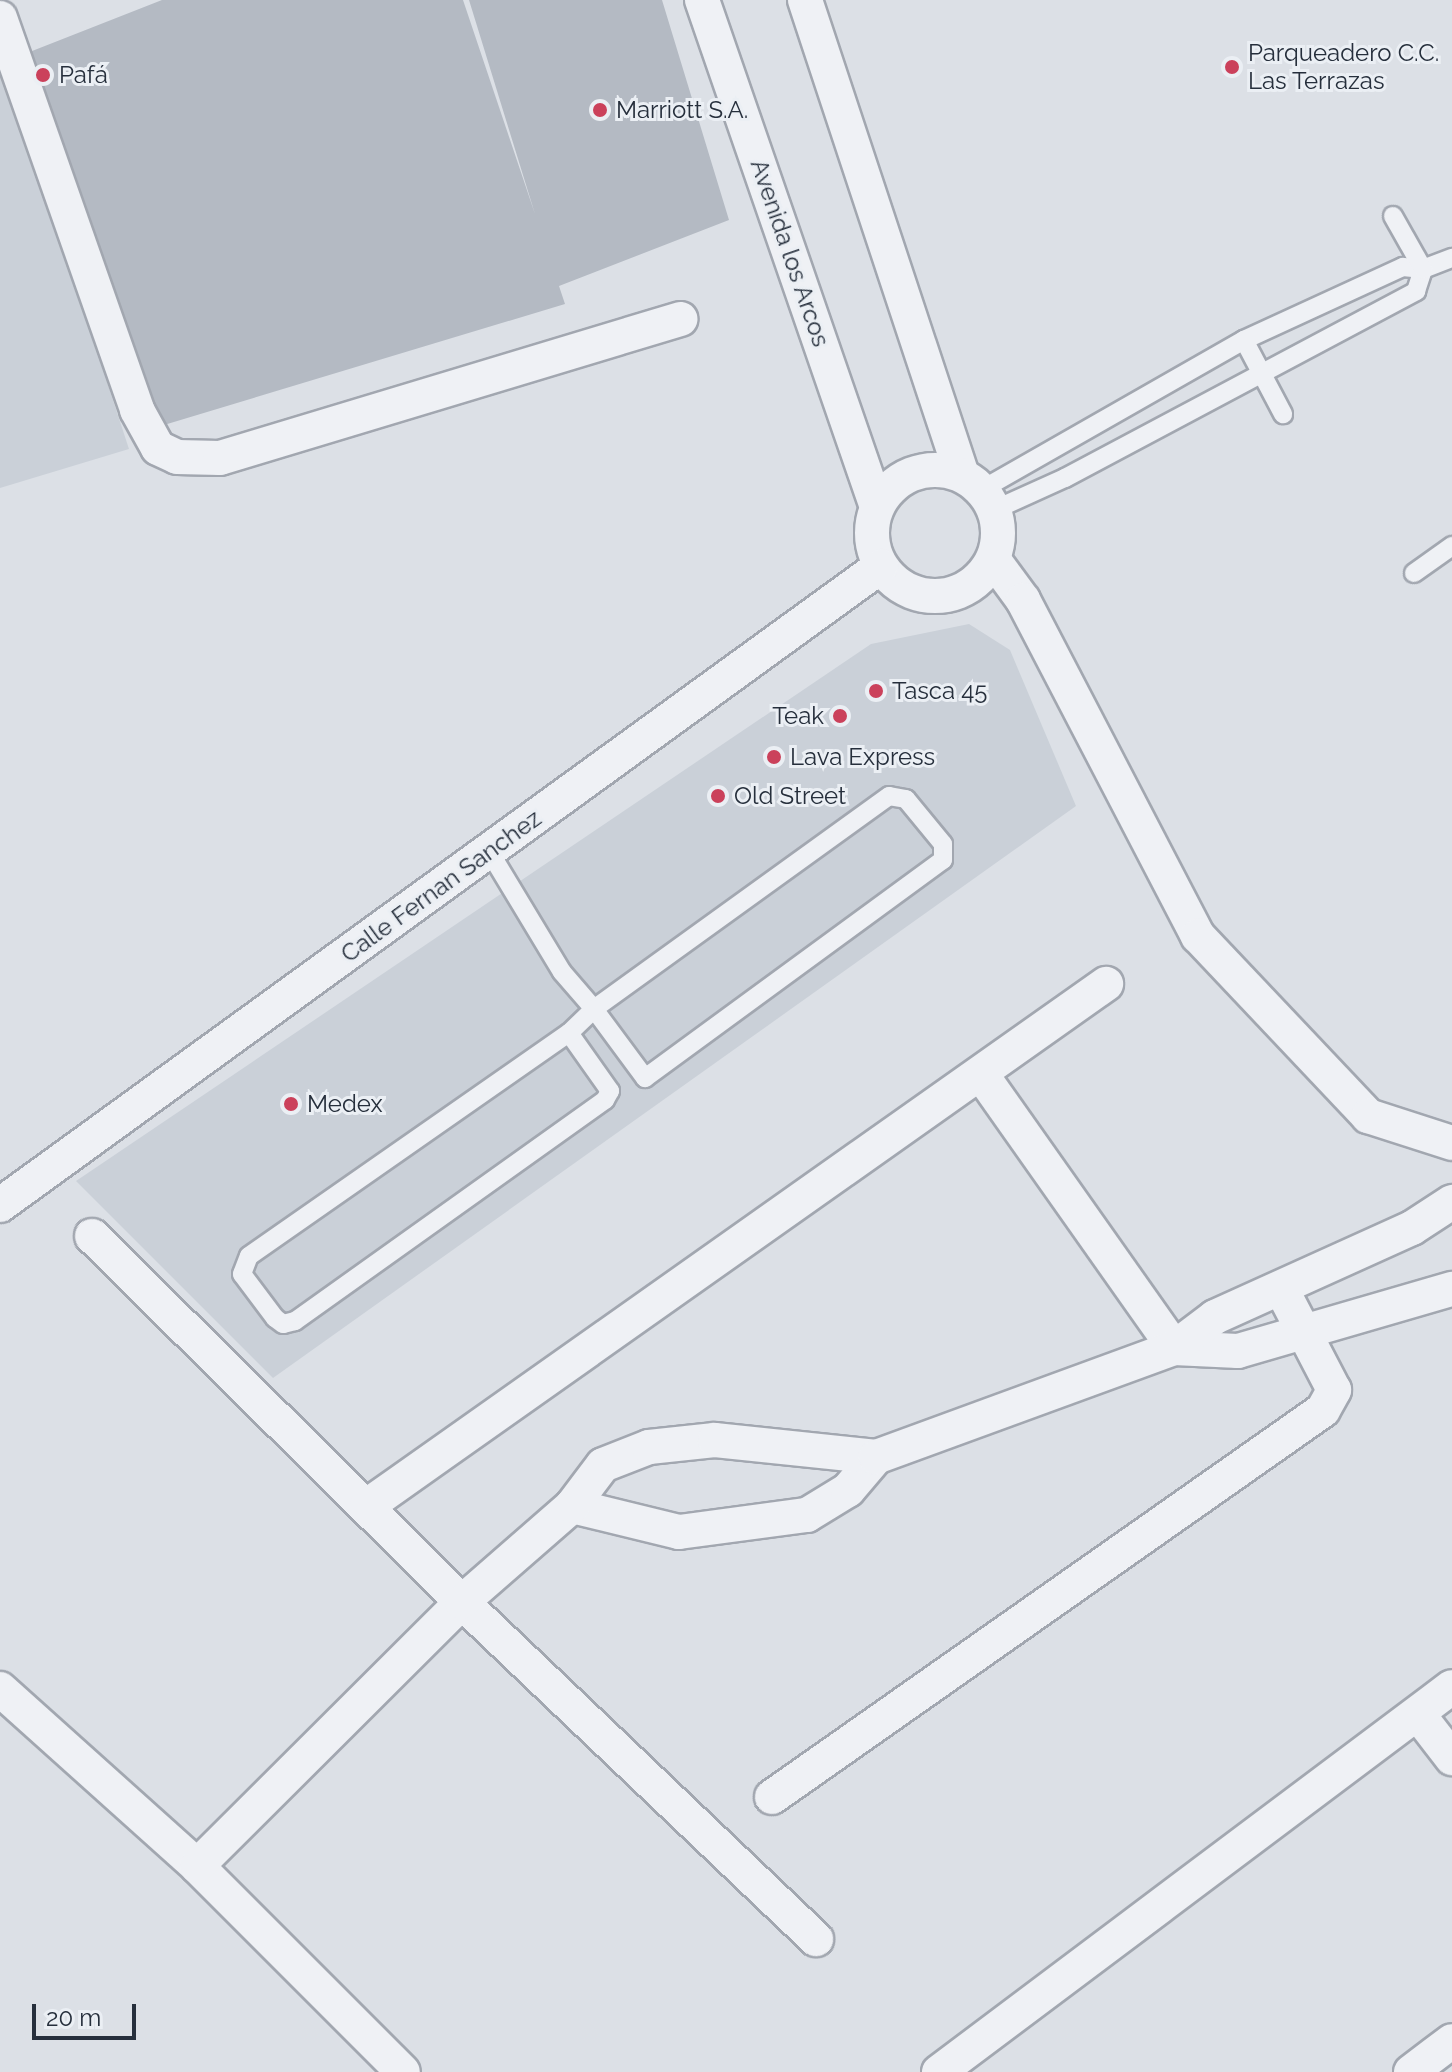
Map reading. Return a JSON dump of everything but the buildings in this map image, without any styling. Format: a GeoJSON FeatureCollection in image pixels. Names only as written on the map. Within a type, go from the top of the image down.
{"type":"FeatureCollection","features":[{"type":"Feature","properties":{"kind":"street","name":"Avenida los Arcos"},"geometry":{"type":"LineString","coordinates":[[702,0],[877,507]]}},
{"type":"Feature","properties":{"kind":"street"},"geometry":{"type":"LineString","coordinates":[[805,0],[979,492],[999,535],[993,559],[971,585],[940,597],[917,594],[896,584],[881,566],[873,547],[877,507],[892,487],[913,473],[937,469],[979,492]]}},
{"type":"Feature","properties":{"kind":"street"},"geometry":{"type":"LineString","coordinates":[[0,18],[137,410],[158,448],[177,457],[220,458],[680,319]]}},
{"type":"Feature","properties":{"kind":"street"},"geometry":{"type":"LineString","coordinates":[[993,559],[1023,600],[1198,936],[1368,1116],[1452,1143]]}},
{"type":"Feature","properties":{"kind":"street","name":"Calle Fernan Sanchez"},"geometry":{"type":"LineString","coordinates":[[0,1205],[881,566]]}},
{"type":"Feature","properties":{"kind":"street"},"geometry":{"type":"LineString","coordinates":[[367,1506],[1106,984]]}},
{"type":"Feature","properties":{"kind":"street"},"geometry":{"type":"LineString","coordinates":[[981,1074],[1174,1348]]}},
{"type":"Feature","properties":{"kind":"street"},"geometry":{"type":"LineString","coordinates":[[197,1866],[462,1602],[572,1506],[603,1465],[649,1447],[715,1440],[876,1457],[1174,1348],[1215,1317],[1412,1228],[1452,1202]]}},
{"type":"Feature","properties":{"kind":"street"},"geometry":{"type":"LineString","coordinates":[[92,1236],[462,1602],[816,1939]]}},
{"type":"Feature","properties":{"kind":"street"},"geometry":{"type":"LineString","coordinates":[[772,1797],[1323,1410],[1334,1390],[1281,1288]]}},
{"type":"Feature","properties":{"kind":"street"},"geometry":{"type":"LineString","coordinates":[[1174,1348],[1238,1351],[1452,1289]]}},
{"type":"Feature","properties":{"kind":"street"},"geometry":{"type":"LineString","coordinates":[[572,1506],[679,1532],[754,1524],[807,1515],[848,1490],[876,1457]]}},
{"type":"Feature","properties":{"kind":"street"},"geometry":{"type":"LineString","coordinates":[[939,2072],[1452,1687]]}},
{"type":"Feature","properties":{"kind":"street"},"geometry":{"type":"LineString","coordinates":[[0,1689],[197,1866],[403,2072]]}},
{"type":"Feature","properties":{"kind":"street"},"geometry":{"type":"LineString","coordinates":[[1418,1714],[1452,1758]]}},
{"type":"Feature","properties":{"kind":"street"},"geometry":{"type":"LineString","coordinates":[[1411,2072],[1452,2041]]}},
{"type":"Feature","properties":{"kind":"lane"},"geometry":{"type":"LineString","coordinates":[[979,492],[1065,478],[1259,371],[1416,291],[1423,269],[1393,216]]}},
{"type":"Feature","properties":{"kind":"lane"},"geometry":{"type":"LineString","coordinates":[[979,492],[1244,340],[1403,267],[1423,269],[1452,258]]}},
{"type":"Feature","properties":{"kind":"lane"},"geometry":{"type":"LineString","coordinates":[[1244,340],[1283,414]]}},
{"type":"Feature","properties":{"kind":"lane"},"geometry":{"type":"LineString","coordinates":[[1167,382],[1185,412]]}},
{"type":"Feature","properties":{"kind":"lane"},"geometry":{"type":"LineString","coordinates":[[1414,573],[1452,546]]}},
{"type":"Feature","properties":{"kind":"lane"},"geometry":{"type":"LineString","coordinates":[[489,851],[562,972],[594,1009],[645,1078],[943,860],[943,844],[906,799],[889,796],[594,1009],[569,1033],[249,1256],[242,1274],[275,1318],[283,1324],[295,1321],[605,1100],[610,1091],[569,1033]]}},
{"type":"Feature","properties":{"kind":"shaded area"},"geometry":{"type":"Polygon","coordinates":[[[0,54],[129,449],[0,488],[0,54]]]}},
{"type":"Feature","properties":{"kind":"shaded area"},"geometry":{"type":"Polygon","coordinates":[[[969,624],[1010,650],[1076,806],[273,1378],[76,1181],[871,644],[969,624]]]}},
{"type":"Feature","properties":{"kind":"place","name":"Parqueadero C.C. Las Terrazas"},"geometry":{"type":"Point","coordinates":[1232,67]}},
{"type":"Feature","properties":{"kind":"place","name":"Pafá"},"geometry":{"type":"Point","coordinates":[43,75]}},
{"type":"Feature","properties":{"kind":"place","name":"Marriott S.A."},"geometry":{"type":"Point","coordinates":[600,110]}},
{"type":"Feature","properties":{"kind":"place","name":"Tasca 45"},"geometry":{"type":"Point","coordinates":[876,691]}},
{"type":"Feature","properties":{"kind":"place","name":"Teak"},"geometry":{"type":"Point","coordinates":[840,716]}},
{"type":"Feature","properties":{"kind":"place","name":"Lava Express"},"geometry":{"type":"Point","coordinates":[774,757]}},
{"type":"Feature","properties":{"kind":"place","name":"Old Street"},"geometry":{"type":"Point","coordinates":[718,796]}},
{"type":"Feature","properties":{"kind":"place","name":"Medex"},"geometry":{"type":"Point","coordinates":[291,1104]}}]}
